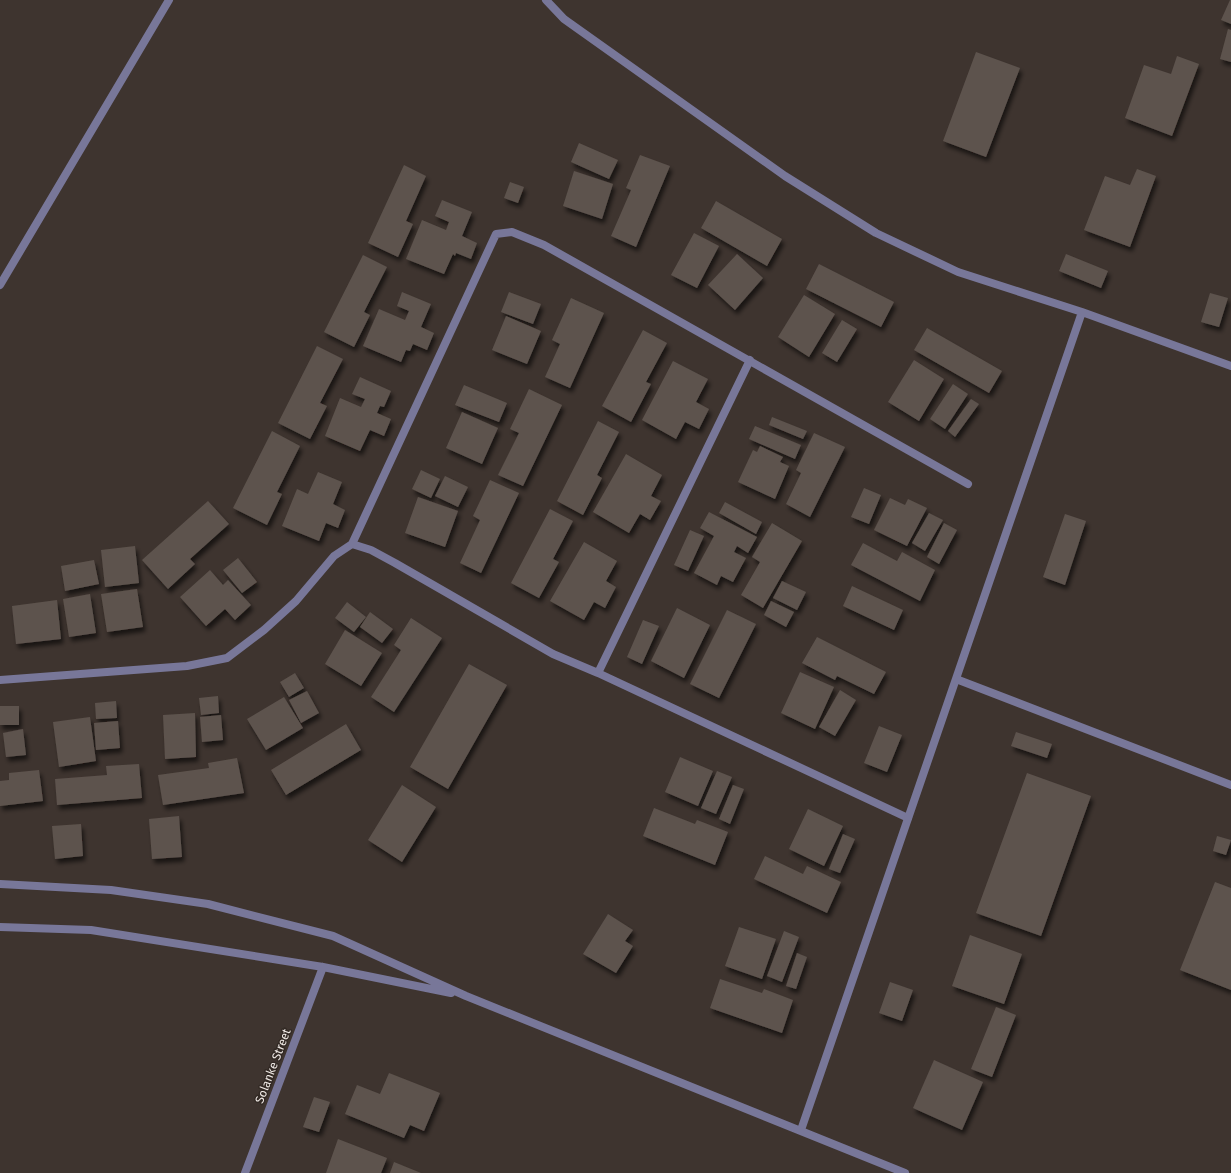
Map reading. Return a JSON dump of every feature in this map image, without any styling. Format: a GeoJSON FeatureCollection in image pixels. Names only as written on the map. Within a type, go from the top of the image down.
{"type":"FeatureCollection","features":[{"type":"Feature","properties":{"kind":"street"},"geometry":{"type":"LineString","coordinates":[[0,285],[170,0]]}},
{"type":"Feature","properties":{"kind":"street"},"geometry":{"type":"LineString","coordinates":[[546,0],[564,19],[753,153],[792,180],[876,233],[958,272],[1082,312],[1231,366]]}},
{"type":"Feature","properties":{"kind":"street"},"geometry":{"type":"LineString","coordinates":[[0,680],[186,666],[227,658],[264,630],[296,601],[334,556],[352,544],[496,234],[512,232],[544,245],[968,484]]}},
{"type":"Feature","properties":{"kind":"street"},"geometry":{"type":"LineString","coordinates":[[801,1130],[1082,312]]}},
{"type":"Feature","properties":{"kind":"street"},"geometry":{"type":"LineString","coordinates":[[598,673],[750,360]]}},
{"type":"Feature","properties":{"kind":"street"},"geometry":{"type":"LineString","coordinates":[[352,544],[371,550],[395,563],[553,654],[598,673],[908,818]]}},
{"type":"Feature","properties":{"kind":"street"},"geometry":{"type":"LineString","coordinates":[[956,679],[1231,785]]}},
{"type":"Feature","properties":{"kind":"street"},"geometry":{"type":"LineString","coordinates":[[0,884],[111,890],[208,904],[333,936],[466,996],[905,1173]]}},
{"type":"Feature","properties":{"kind":"street"},"geometry":{"type":"LineString","coordinates":[[0,927],[91,930],[323,968],[466,996]]}},
{"type":"Feature","properties":{"kind":"street","name":"Solanke Street"},"geometry":{"type":"LineString","coordinates":[[245,1173],[323,968]]}},
{"type":"Feature","properties":{"kind":"building"},"geometry":{"type":"Polygon","coordinates":[[[1231,0],[1231,24],[1221,20],[1231,0]]]}},
{"type":"Feature","properties":{"kind":"building"},"geometry":{"type":"Polygon","coordinates":[[[1228,29],[1231,30],[1231,62],[1220,59],[1228,29]]]}},
{"type":"Feature","properties":{"kind":"building"},"geometry":{"type":"Polygon","coordinates":[[[976,52],[1020,68],[986,157],[943,141],[976,52]]]}},
{"type":"Feature","properties":{"kind":"building"},"geometry":{"type":"Polygon","coordinates":[[[1177,56],[1199,64],[1172,136],[1125,118],[1144,65],[1171,74],[1177,56]]]}},
{"type":"Feature","properties":{"kind":"building"},"geometry":{"type":"Polygon","coordinates":[[[579,143],[618,160],[609,179],[571,162],[579,143]]]}},
{"type":"Feature","properties":{"kind":"building"},"geometry":{"type":"Polygon","coordinates":[[[640,155],[670,166],[636,247],[611,236],[631,190],[626,188],[640,155]]]}},
{"type":"Feature","properties":{"kind":"building"},"geometry":{"type":"Polygon","coordinates":[[[404,165],[426,176],[406,221],[413,224],[398,257],[368,243],[404,165]]]}},
{"type":"Feature","properties":{"kind":"building"},"geometry":{"type":"Polygon","coordinates":[[[1137,169],[1156,176],[1130,247],[1084,230],[1105,176],[1130,185],[1137,169]]]}},
{"type":"Feature","properties":{"kind":"building"},"geometry":{"type":"Polygon","coordinates":[[[574,171],[613,184],[602,219],[563,206],[574,171]]]}},
{"type":"Feature","properties":{"kind":"building"},"geometry":{"type":"Polygon","coordinates":[[[510,182],[524,187],[518,203],[504,198],[510,182]]]}},
{"type":"Feature","properties":{"kind":"building"},"geometry":{"type":"Polygon","coordinates":[[[442,200],[472,212],[462,236],[477,243],[471,259],[456,253],[455,256],[453,254],[444,274],[406,259],[422,220],[446,230],[449,222],[435,216],[442,200]]]}},
{"type":"Feature","properties":{"kind":"building"},"geometry":{"type":"Polygon","coordinates":[[[716,201],[782,239],[767,266],[701,228],[716,201]]]}},
{"type":"Feature","properties":{"kind":"building"},"geometry":{"type":"Polygon","coordinates":[[[694,233],[719,246],[697,288],[671,275],[694,233]]]}},
{"type":"Feature","properties":{"kind":"building"},"geometry":{"type":"Polygon","coordinates":[[[737,254],[763,278],[735,310],[708,285],[737,254]]]}},
{"type":"Feature","properties":{"kind":"building"},"geometry":{"type":"Polygon","coordinates":[[[1066,254],[1108,271],[1101,288],[1059,271],[1066,254]]]}},
{"type":"Feature","properties":{"kind":"building"},"geometry":{"type":"Polygon","coordinates":[[[363,255],[387,267],[364,312],[370,315],[354,347],[324,332],[363,255]]]}},
{"type":"Feature","properties":{"kind":"building"},"geometry":{"type":"Polygon","coordinates":[[[819,264],[894,302],[881,327],[806,289],[819,264]]]}},
{"type":"Feature","properties":{"kind":"building"},"geometry":{"type":"Polygon","coordinates":[[[402,292],[431,304],[421,327],[434,333],[427,350],[413,344],[410,351],[406,350],[401,362],[363,346],[379,309],[405,320],[409,311],[397,306],[402,292]]]}},
{"type":"Feature","properties":{"kind":"building"},"geometry":{"type":"Polygon","coordinates":[[[509,292],[541,304],[533,324],[501,312],[509,292]]]}},
{"type":"Feature","properties":{"kind":"building"},"geometry":{"type":"Polygon","coordinates":[[[1210,293],[1228,298],[1219,327],[1201,322],[1210,293]]]}},
{"type":"Feature","properties":{"kind":"building"},"geometry":{"type":"Polygon","coordinates":[[[804,295],[835,314],[809,357],[778,337],[804,295]]]}},
{"type":"Feature","properties":{"kind":"building"},"geometry":{"type":"Polygon","coordinates":[[[571,298],[604,313],[570,388],[545,377],[560,344],[552,340],[571,298]]]}},
{"type":"Feature","properties":{"kind":"building"},"geometry":{"type":"Polygon","coordinates":[[[506,316],[541,331],[527,364],[492,350],[506,316]]]}},
{"type":"Feature","properties":{"kind":"building"},"geometry":{"type":"Polygon","coordinates":[[[842,320],[857,329],[837,362],[822,353],[842,320]]]}},
{"type":"Feature","properties":{"kind":"building"},"geometry":{"type":"Polygon","coordinates":[[[927,328],[1002,371],[989,393],[914,350],[927,328]]]}},
{"type":"Feature","properties":{"kind":"building"},"geometry":{"type":"Polygon","coordinates":[[[643,330],[667,343],[646,382],[651,384],[631,422],[602,406],[643,330]]]}},
{"type":"Feature","properties":{"kind":"building"},"geometry":{"type":"Polygon","coordinates":[[[317,346],[343,359],[320,403],[327,406],[310,439],[278,423],[317,346]]]}},
{"type":"Feature","properties":{"kind":"building"},"geometry":{"type":"Polygon","coordinates":[[[914,360],[944,379],[919,421],[888,402],[914,360]]]}},
{"type":"Feature","properties":{"kind":"building"},"geometry":{"type":"Polygon","coordinates":[[[673,361],[708,379],[696,402],[709,409],[699,429],[685,422],[676,439],[642,420],[673,361]]]}},
{"type":"Feature","properties":{"kind":"building"},"geometry":{"type":"Polygon","coordinates":[[[360,377],[391,391],[384,407],[380,406],[377,413],[391,419],[384,436],[370,430],[360,451],[325,436],[340,398],[361,407],[365,399],[352,394],[360,377]]]}},
{"type":"Feature","properties":{"kind":"building"},"geometry":{"type":"Polygon","coordinates":[[[953,384],[968,394],[945,429],[930,419],[953,384]]]}},
{"type":"Feature","properties":{"kind":"building"},"geometry":{"type":"Polygon","coordinates":[[[464,385],[507,403],[499,422],[455,405],[464,385]]]}},
{"type":"Feature","properties":{"kind":"building"},"geometry":{"type":"Polygon","coordinates":[[[529,389],[562,405],[523,486],[498,475],[519,433],[510,429],[529,389]]]}},
{"type":"Feature","properties":{"kind":"building"},"geometry":{"type":"Polygon","coordinates":[[[971,399],[979,404],[955,437],[948,431],[971,399]]]}},
{"type":"Feature","properties":{"kind":"building"},"geometry":{"type":"Polygon","coordinates":[[[462,412],[498,428],[482,464],[446,448],[462,412]]]}},
{"type":"Feature","properties":{"kind":"building"},"geometry":{"type":"Polygon","coordinates":[[[772,417],[807,431],[803,439],[769,425],[772,417]]]}},
{"type":"Feature","properties":{"kind":"building"},"geometry":{"type":"Polygon","coordinates":[[[598,421],[619,432],[597,475],[602,478],[583,515],[557,501],[598,421]]]}},
{"type":"Feature","properties":{"kind":"building"},"geometry":{"type":"Polygon","coordinates":[[[755,426],[801,445],[795,459],[749,439],[755,426]]]}},
{"type":"Feature","properties":{"kind":"building"},"geometry":{"type":"Polygon","coordinates":[[[272,431],[300,446],[277,492],[282,494],[267,525],[233,508],[272,431]]]}},
{"type":"Feature","properties":{"kind":"building"},"geometry":{"type":"Polygon","coordinates":[[[814,433],[845,447],[810,517],[786,504],[801,473],[796,470],[814,433]]]}},
{"type":"Feature","properties":{"kind":"building"},"geometry":{"type":"Polygon","coordinates":[[[760,446],[783,457],[780,462],[789,466],[775,499],[738,482],[753,450],[757,452],[760,446]]]}},
{"type":"Feature","properties":{"kind":"building"},"geometry":{"type":"Polygon","coordinates":[[[626,454],[662,475],[651,496],[661,501],[650,520],[640,514],[629,533],[593,512],[626,454]]]}},
{"type":"Feature","properties":{"kind":"building"},"geometry":{"type":"Polygon","coordinates":[[[421,470],[440,479],[431,498],[412,489],[421,470]]]}},
{"type":"Feature","properties":{"kind":"building"},"geometry":{"type":"Polygon","coordinates":[[[318,472],[342,482],[333,504],[345,510],[338,528],[326,523],[319,541],[282,526],[297,489],[308,494],[318,472]]]}},
{"type":"Feature","properties":{"kind":"building"},"geometry":{"type":"Polygon","coordinates":[[[445,476],[468,487],[458,507],[435,496],[445,476]]]}},
{"type":"Feature","properties":{"kind":"building"},"geometry":{"type":"Polygon","coordinates":[[[490,480],[519,493],[481,573],[460,563],[480,520],[473,516],[490,480]]]}},
{"type":"Feature","properties":{"kind":"building"},"geometry":{"type":"Polygon","coordinates":[[[864,488],[881,495],[869,524],[851,517],[864,488]]]}},
{"type":"Feature","properties":{"kind":"building"},"geometry":{"type":"Polygon","coordinates":[[[418,497],[458,511],[445,547],[405,533],[418,497]]]}},
{"type":"Feature","properties":{"kind":"building"},"geometry":{"type":"Polygon","coordinates":[[[890,498],[905,505],[908,499],[927,508],[907,546],[874,530],[890,498]]]}},
{"type":"Feature","properties":{"kind":"building"},"geometry":{"type":"Polygon","coordinates":[[[208,501],[229,524],[190,559],[195,564],[168,589],[142,560],[208,501]]]}},
{"type":"Feature","properties":{"kind":"building"},"geometry":{"type":"Polygon","coordinates":[[[725,502],[762,522],[756,534],[719,513],[725,502]]]}},
{"type":"Feature","properties":{"kind":"building"},"geometry":{"type":"Polygon","coordinates":[[[550,509],[573,521],[553,559],[559,562],[539,598],[511,583],[550,509]]]}},
{"type":"Feature","properties":{"kind":"building"},"geometry":{"type":"Polygon","coordinates":[[[709,512],[757,537],[748,553],[737,546],[734,552],[746,558],[733,582],[721,576],[717,585],[694,573],[714,536],[700,528],[709,512]]]}},
{"type":"Feature","properties":{"kind":"building"},"geometry":{"type":"Polygon","coordinates":[[[929,513],[943,520],[925,551],[912,543],[929,513]]]}},
{"type":"Feature","properties":{"kind":"building"},"geometry":{"type":"Polygon","coordinates":[[[1065,514],[1086,521],[1065,585],[1043,577],[1065,514]]]}},
{"type":"Feature","properties":{"kind":"building"},"geometry":{"type":"Polygon","coordinates":[[[772,523],[802,541],[763,608],[741,595],[760,562],[752,557],[772,523]]]}},
{"type":"Feature","properties":{"kind":"building"},"geometry":{"type":"Polygon","coordinates":[[[944,523],[957,530],[939,564],[927,557],[944,523]]]}},
{"type":"Feature","properties":{"kind":"building"},"geometry":{"type":"Polygon","coordinates":[[[690,530],[704,536],[688,571],[674,565],[690,530]]]}},
{"type":"Feature","properties":{"kind":"building"},"geometry":{"type":"Polygon","coordinates":[[[584,542],[617,561],[606,581],[616,587],[605,608],[594,602],[584,620],[550,601],[584,542]]]}},
{"type":"Feature","properties":{"kind":"building"},"geometry":{"type":"Polygon","coordinates":[[[863,543],[897,561],[902,552],[935,570],[920,601],[851,565],[863,543]]]}},
{"type":"Feature","properties":{"kind":"building"},"geometry":{"type":"Polygon","coordinates":[[[135,546],[139,583],[105,587],[101,550],[135,546]]]}},
{"type":"Feature","properties":{"kind":"building"},"geometry":{"type":"Polygon","coordinates":[[[238,558],[257,582],[242,593],[223,570],[238,558]]]}},
{"type":"Feature","properties":{"kind":"building"},"geometry":{"type":"Polygon","coordinates":[[[94,560],[99,584],[65,591],[61,566],[94,560]]]}},
{"type":"Feature","properties":{"kind":"building"},"geometry":{"type":"Polygon","coordinates":[[[210,570],[223,585],[228,580],[251,605],[235,620],[225,609],[206,626],[180,597],[210,570]]]}},
{"type":"Feature","properties":{"kind":"building"},"geometry":{"type":"Polygon","coordinates":[[[782,581],[806,592],[797,610],[773,598],[782,581]]]}},
{"type":"Feature","properties":{"kind":"building"},"geometry":{"type":"Polygon","coordinates":[[[852,586],[903,610],[894,630],[843,606],[852,586]]]}},
{"type":"Feature","properties":{"kind":"building"},"geometry":{"type":"Polygon","coordinates":[[[137,589],[143,627],[107,632],[101,594],[137,589]]]}},
{"type":"Feature","properties":{"kind":"building"},"geometry":{"type":"Polygon","coordinates":[[[90,594],[96,633],[69,637],[63,599],[90,594]]]}},
{"type":"Feature","properties":{"kind":"building"},"geometry":{"type":"Polygon","coordinates":[[[57,600],[61,639],[16,644],[12,606],[57,600]]]}},
{"type":"Feature","properties":{"kind":"building"},"geometry":{"type":"Polygon","coordinates":[[[771,601],[794,612],[786,627],[764,615],[771,601]]]}},
{"type":"Feature","properties":{"kind":"building"},"geometry":{"type":"Polygon","coordinates":[[[347,602],[366,617],[354,632],[335,618],[347,602]]]}},
{"type":"Feature","properties":{"kind":"building"},"geometry":{"type":"Polygon","coordinates":[[[677,608],[710,625],[684,678],[651,661],[677,608]]]}},
{"type":"Feature","properties":{"kind":"building"},"geometry":{"type":"Polygon","coordinates":[[[727,610],[756,624],[719,698],[690,684],[727,610]]]}},
{"type":"Feature","properties":{"kind":"building"},"geometry":{"type":"Polygon","coordinates":[[[370,612],[393,629],[382,643],[360,627],[370,612]]]}},
{"type":"Feature","properties":{"kind":"building"},"geometry":{"type":"Polygon","coordinates":[[[411,618],[442,638],[394,712],[371,697],[401,650],[394,645],[411,618]]]}},
{"type":"Feature","properties":{"kind":"building"},"geometry":{"type":"Polygon","coordinates":[[[643,620],[659,626],[642,664],[627,657],[643,620]]]}},
{"type":"Feature","properties":{"kind":"building"},"geometry":{"type":"Polygon","coordinates":[[[345,630],[382,653],[361,686],[325,664],[345,630]]]}},
{"type":"Feature","properties":{"kind":"building"},"geometry":{"type":"Polygon","coordinates":[[[817,637],[886,672],[874,694],[837,676],[835,680],[802,663],[817,637]]]}},
{"type":"Feature","properties":{"kind":"building"},"geometry":{"type":"Polygon","coordinates":[[[469,664],[507,685],[448,789],[410,767],[469,664]]]}},
{"type":"Feature","properties":{"kind":"building"},"geometry":{"type":"Polygon","coordinates":[[[800,672],[834,687],[815,729],[781,713],[800,672]]]}},
{"type":"Feature","properties":{"kind":"building"},"geometry":{"type":"Polygon","coordinates":[[[295,673],[304,688],[289,697],[280,682],[295,673]]]}},
{"type":"Feature","properties":{"kind":"building"},"geometry":{"type":"Polygon","coordinates":[[[840,690],[856,700],[835,736],[819,727],[840,690]]]}},
{"type":"Feature","properties":{"kind":"building"},"geometry":{"type":"Polygon","coordinates":[[[307,691],[319,713],[301,723],[289,700],[307,691]]]}},
{"type":"Feature","properties":{"kind":"building"},"geometry":{"type":"Polygon","coordinates":[[[218,696],[219,713],[201,715],[199,698],[218,696]]]}},
{"type":"Feature","properties":{"kind":"building"},"geometry":{"type":"Polygon","coordinates":[[[284,697],[303,728],[266,750],[247,719],[284,697]]]}},
{"type":"Feature","properties":{"kind":"building"},"geometry":{"type":"Polygon","coordinates":[[[116,701],[117,718],[96,719],[95,703],[116,701]]]}},
{"type":"Feature","properties":{"kind":"building"},"geometry":{"type":"Polygon","coordinates":[[[0,706],[19,706],[19,725],[0,725],[0,706]]]}},
{"type":"Feature","properties":{"kind":"building"},"geometry":{"type":"Polygon","coordinates":[[[195,713],[196,757],[165,759],[163,715],[195,713]]]}},
{"type":"Feature","properties":{"kind":"building"},"geometry":{"type":"Polygon","coordinates":[[[221,715],[223,740],[202,742],[200,717],[221,715]]]}},
{"type":"Feature","properties":{"kind":"building"},"geometry":{"type":"Polygon","coordinates":[[[90,717],[96,761],[59,767],[53,722],[90,717]]]}},
{"type":"Feature","properties":{"kind":"building"},"geometry":{"type":"Polygon","coordinates":[[[118,721],[120,748],[96,750],[94,723],[118,721]]]}},
{"type":"Feature","properties":{"kind":"building"},"geometry":{"type":"Polygon","coordinates":[[[346,724],[361,750],[286,795],[271,770],[346,724]]]}},
{"type":"Feature","properties":{"kind":"building"},"geometry":{"type":"Polygon","coordinates":[[[879,726],[902,735],[887,772],[864,763],[879,726]]]}},
{"type":"Feature","properties":{"kind":"building"},"geometry":{"type":"Polygon","coordinates":[[[23,729],[26,755],[6,757],[3,733],[23,729]]]}},
{"type":"Feature","properties":{"kind":"building"},"geometry":{"type":"Polygon","coordinates":[[[1016,732],[1052,744],[1047,758],[1011,746],[1016,732]]]}},
{"type":"Feature","properties":{"kind":"building"},"geometry":{"type":"Polygon","coordinates":[[[680,757],[713,771],[698,806],[665,792],[680,757]]]}},
{"type":"Feature","properties":{"kind":"building"},"geometry":{"type":"Polygon","coordinates":[[[237,758],[244,793],[163,805],[158,775],[209,768],[208,763],[237,758]]]}},
{"type":"Feature","properties":{"kind":"building"},"geometry":{"type":"Polygon","coordinates":[[[139,764],[142,798],[57,805],[55,779],[107,775],[106,766],[139,764]]]}},
{"type":"Feature","properties":{"kind":"building"},"geometry":{"type":"Polygon","coordinates":[[[39,770],[43,801],[0,806],[0,781],[9,780],[9,773],[39,770]]]}},
{"type":"Feature","properties":{"kind":"building"},"geometry":{"type":"Polygon","coordinates":[[[717,771],[732,777],[716,814],[701,808],[717,771]]]}},
{"type":"Feature","properties":{"kind":"building"},"geometry":{"type":"Polygon","coordinates":[[[1027,773],[1091,796],[1041,936],[976,913],[1027,773]]]}},
{"type":"Feature","properties":{"kind":"building"},"geometry":{"type":"Polygon","coordinates":[[[402,785],[436,807],[402,862],[368,840],[402,785]]]}},
{"type":"Feature","properties":{"kind":"building"},"geometry":{"type":"Polygon","coordinates":[[[733,785],[744,789],[730,824],[719,819],[733,785]]]}},
{"type":"Feature","properties":{"kind":"building"},"geometry":{"type":"Polygon","coordinates":[[[654,808],[695,824],[697,820],[728,832],[715,865],[643,836],[654,808]]]}},
{"type":"Feature","properties":{"kind":"building"},"geometry":{"type":"Polygon","coordinates":[[[808,809],[843,826],[824,866],[789,849],[808,809]]]}},
{"type":"Feature","properties":{"kind":"building"},"geometry":{"type":"Polygon","coordinates":[[[179,816],[182,857],[152,859],[149,819],[179,816]]]}},
{"type":"Feature","properties":{"kind":"building"},"geometry":{"type":"Polygon","coordinates":[[[81,824],[83,856],[55,859],[52,826],[81,824]]]}},
{"type":"Feature","properties":{"kind":"building"},"geometry":{"type":"Polygon","coordinates":[[[843,834],[855,839],[840,873],[829,869],[843,834]]]}},
{"type":"Feature","properties":{"kind":"building"},"geometry":{"type":"Polygon","coordinates":[[[1217,836],[1231,840],[1226,855],[1213,851],[1217,836]]]}},
{"type":"Feature","properties":{"kind":"building"},"geometry":{"type":"Polygon","coordinates":[[[765,856],[803,874],[807,866],[841,882],[827,913],[754,879],[765,856]]]}},
{"type":"Feature","properties":{"kind":"building"},"geometry":{"type":"Polygon","coordinates":[[[1215,882],[1231,888],[1231,990],[1180,970],[1215,882]]]}},
{"type":"Feature","properties":{"kind":"building"},"geometry":{"type":"Polygon","coordinates":[[[608,914],[633,930],[625,941],[633,946],[616,973],[583,954],[608,914]]]}},
{"type":"Feature","properties":{"kind":"building"},"geometry":{"type":"Polygon","coordinates":[[[739,927],[776,939],[762,979],[725,966],[739,927]]]}},
{"type":"Feature","properties":{"kind":"building"},"geometry":{"type":"Polygon","coordinates":[[[784,931],[799,937],[782,982],[767,976],[784,931]]]}},
{"type":"Feature","properties":{"kind":"building"},"geometry":{"type":"Polygon","coordinates":[[[970,935],[1022,954],[1004,1004],[952,986],[970,935]]]}},
{"type":"Feature","properties":{"kind":"building"},"geometry":{"type":"Polygon","coordinates":[[[797,953],[807,957],[796,989],[786,986],[797,953]]]}},
{"type":"Feature","properties":{"kind":"building"},"geometry":{"type":"Polygon","coordinates":[[[720,979],[762,993],[764,989],[793,1000],[782,1033],[710,1008],[720,979]]]}},
{"type":"Feature","properties":{"kind":"building"},"geometry":{"type":"Polygon","coordinates":[[[890,982],[913,990],[902,1021],[879,1013],[890,982]]]}},
{"type":"Feature","properties":{"kind":"building"},"geometry":{"type":"Polygon","coordinates":[[[996,1007],[1016,1015],[992,1077],[971,1069],[996,1007]]]}},
{"type":"Feature","properties":{"kind":"building"},"geometry":{"type":"Polygon","coordinates":[[[934,1060],[983,1082],[962,1130],[913,1108],[934,1060]]]}},
{"type":"Feature","properties":{"kind":"building"},"geometry":{"type":"Polygon","coordinates":[[[389,1073],[440,1093],[424,1131],[410,1125],[404,1138],[345,1114],[357,1085],[380,1094],[389,1073]]]}},
{"type":"Feature","properties":{"kind":"building"},"geometry":{"type":"Polygon","coordinates":[[[314,1097],[330,1102],[319,1132],[303,1127],[314,1097]]]}},
{"type":"Feature","properties":{"kind":"building"},"geometry":{"type":"Polygon","coordinates":[[[338,1139],[387,1158],[381,1173],[326,1173],[338,1139]]]}},
{"type":"Feature","properties":{"kind":"building"},"geometry":{"type":"Polygon","coordinates":[[[394,1162],[421,1173],[390,1173],[394,1162]]]}}]}
